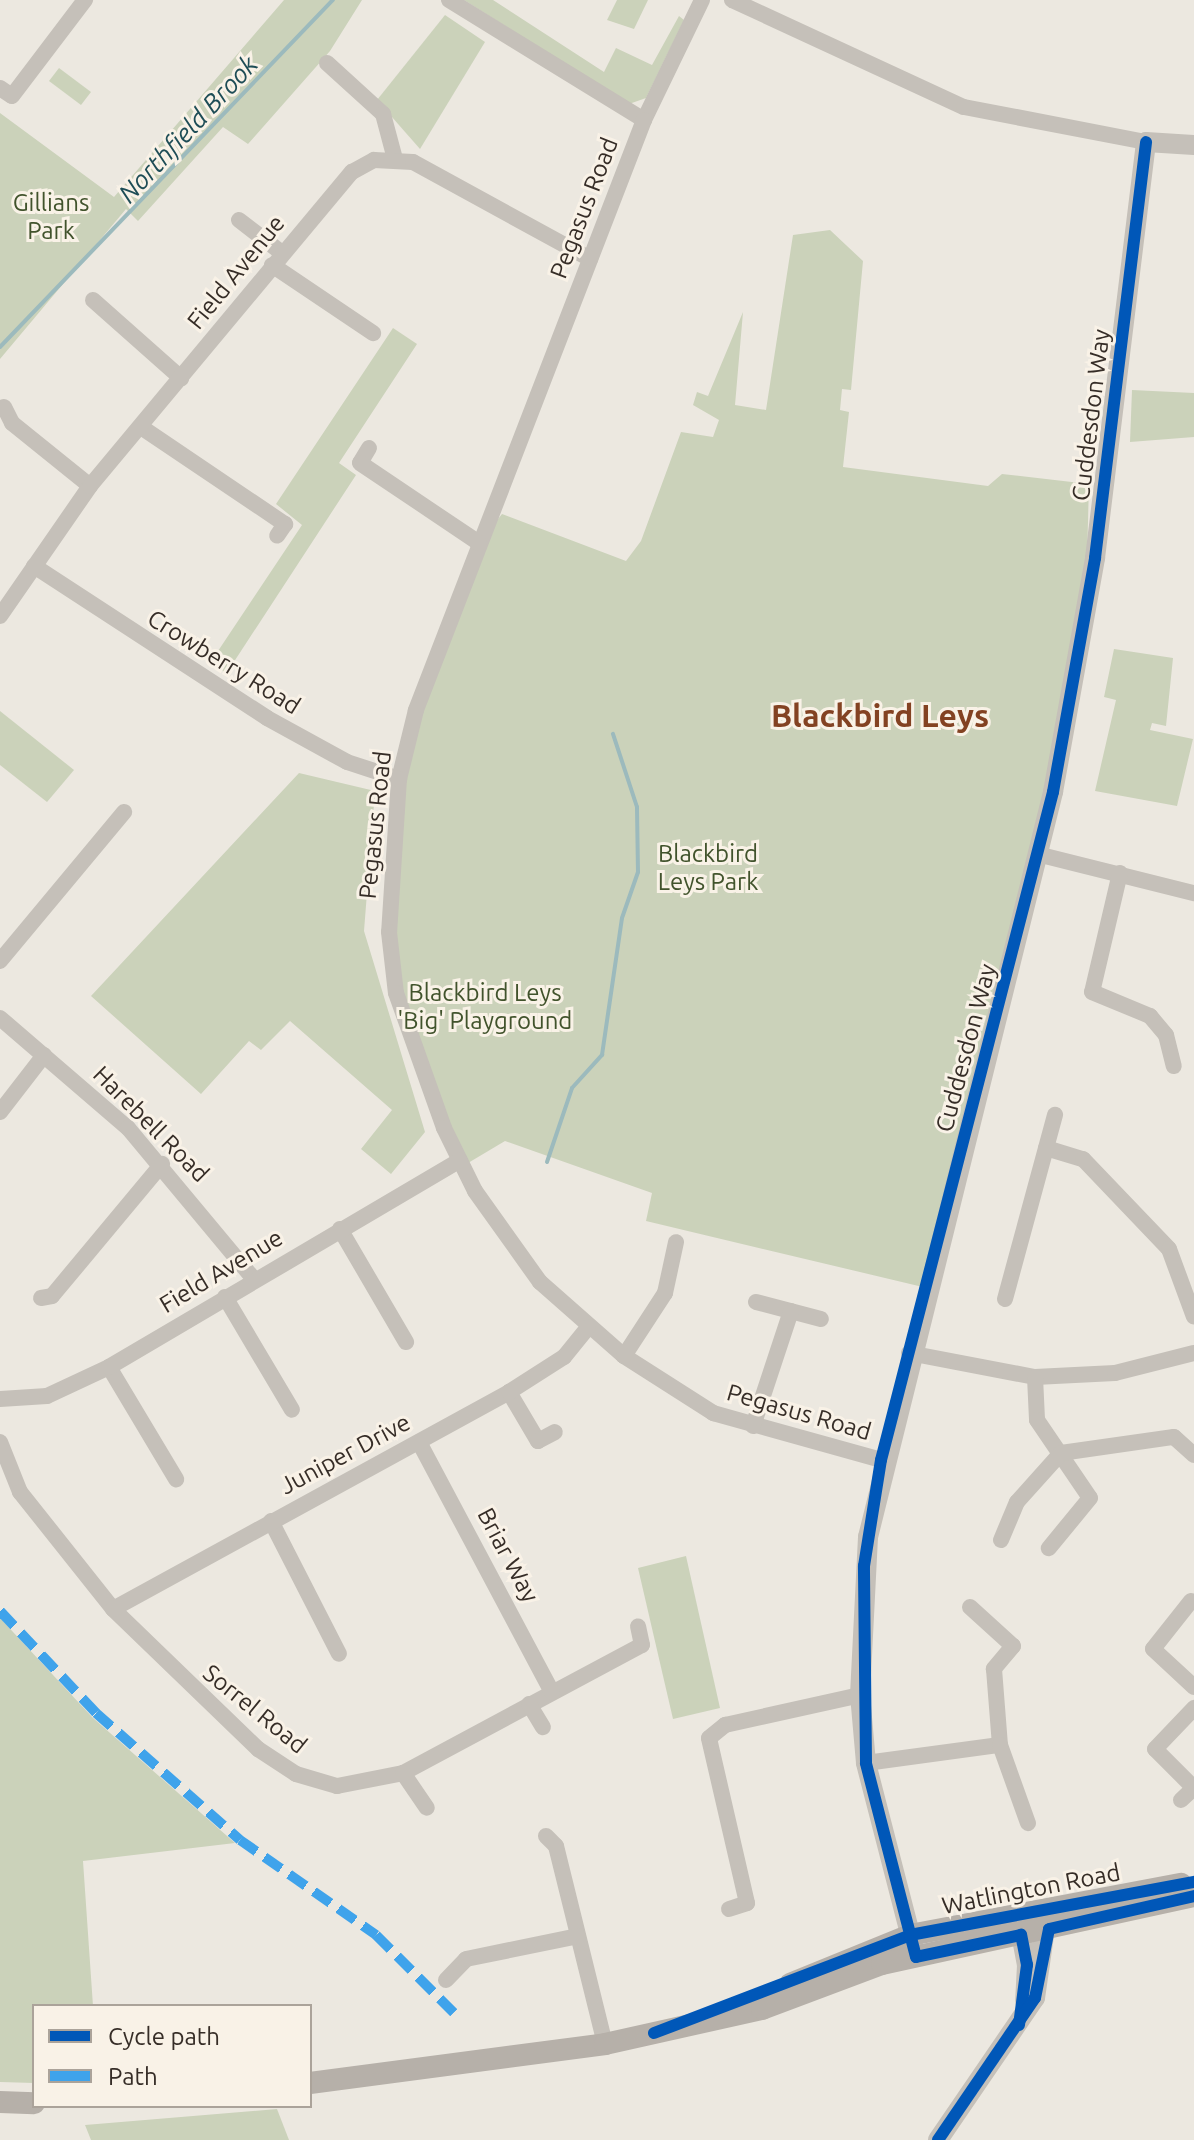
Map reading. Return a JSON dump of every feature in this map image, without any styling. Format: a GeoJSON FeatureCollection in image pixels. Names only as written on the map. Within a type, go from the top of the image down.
{"type":"FeatureCollection","features":[{"type":"Feature","properties":{"kind":"main road","name":"Watlington Road"},"geometry":{"type":"LineString","coordinates":[[913,1946],[1021,1935],[1047,1918],[1194,1882]]}},
{"type":"Feature","properties":{"kind":"main road","name":"Watlington Road"},"geometry":{"type":"LineString","coordinates":[[312,2083],[605,2044],[654,2033],[1016,1913],[1047,1918],[1194,1896]]}},
{"type":"Feature","properties":{"kind":"main road"},"geometry":{"type":"LineString","coordinates":[[0,2102],[32,2103]]}},
{"type":"Feature","properties":{"kind":"street"},"geometry":{"type":"LineString","coordinates":[[0,88],[12,96],[85,0]]}},
{"type":"Feature","properties":{"kind":"street"},"geometry":{"type":"LineString","coordinates":[[449,0],[644,120]]}},
{"type":"Feature","properties":{"kind":"street","name":"Pegasus Road"},"geometry":{"type":"LineString","coordinates":[[702,0],[644,120],[416,710],[399,779],[389,932],[396,993],[460,1160],[507,1241],[588,1327],[624,1356],[713,1413],[881,1460]]}},
{"type":"Feature","properties":{"kind":"street"},"geometry":{"type":"LineString","coordinates":[[732,0],[964,107],[1146,142],[1194,145]]}},
{"type":"Feature","properties":{"kind":"street"},"geometry":{"type":"LineString","coordinates":[[327,63],[383,114],[395,159],[430,169],[590,259]]}},
{"type":"Feature","properties":{"kind":"street","name":"Cuddesdon Way"},"geometry":{"type":"LineString","coordinates":[[913,1946],[866,1763],[860,1695],[864,1566],[881,1460],[1037,854],[1095,558],[1146,142]]}},
{"type":"Feature","properties":{"kind":"street","name":"Field Avenue"},"geometry":{"type":"LineString","coordinates":[[0,616],[90,486],[352,172],[395,159]]}},
{"type":"Feature","properties":{"kind":"street"},"geometry":{"type":"LineString","coordinates":[[239,220],[277,259],[373,333]]}},
{"type":"Feature","properties":{"kind":"street"},"geometry":{"type":"LineString","coordinates":[[93,300],[181,378]]}},
{"type":"Feature","properties":{"kind":"street"},"geometry":{"type":"LineString","coordinates":[[4,407],[12,423],[90,486]]}},
{"type":"Feature","properties":{"kind":"street"},"geometry":{"type":"LineString","coordinates":[[141,427],[285,524],[277,536]]}},
{"type":"Feature","properties":{"kind":"street"},"geometry":{"type":"LineString","coordinates":[[369,448],[360,463],[479,543]]}},
{"type":"Feature","properties":{"kind":"street","name":"Crowberry Road"},"geometry":{"type":"LineString","coordinates":[[34,566],[267,718],[347,762],[399,779]]}},
{"type":"Feature","properties":{"kind":"street"},"geometry":{"type":"LineString","coordinates":[[0,961],[124,812]]}},
{"type":"Feature","properties":{"kind":"street"},"geometry":{"type":"LineString","coordinates":[[1037,854],[1194,893]]}},
{"type":"Feature","properties":{"kind":"street"},"geometry":{"type":"LineString","coordinates":[[1120,873],[1092,992],[1150,1016],[1166,1035],[1174,1066]]}},
{"type":"Feature","properties":{"kind":"street","name":"Harebell Road"},"geometry":{"type":"LineString","coordinates":[[0,1018],[162,1164],[253,1278]]}},
{"type":"Feature","properties":{"kind":"street"},"geometry":{"type":"LineString","coordinates":[[0,1112],[44,1055]]}},
{"type":"Feature","properties":{"kind":"street"},"geometry":{"type":"LineString","coordinates":[[1005,1299],[1055,1115]]}},
{"type":"Feature","properties":{"kind":"street"},"geometry":{"type":"LineString","coordinates":[[1046,1148],[1083,1159],[1169,1249],[1194,1317]]}},
{"type":"Feature","properties":{"kind":"street","name":"Field Avenue"},"geometry":{"type":"LineString","coordinates":[[0,1399],[47,1396],[109,1367],[253,1278],[460,1160]]}},
{"type":"Feature","properties":{"kind":"street"},"geometry":{"type":"LineString","coordinates":[[41,1298],[52,1296],[162,1164]]}},
{"type":"Feature","properties":{"kind":"street"},"geometry":{"type":"LineString","coordinates":[[340,1229],[406,1342]]}},
{"type":"Feature","properties":{"kind":"street"},"geometry":{"type":"LineString","coordinates":[[624,1356],[665,1293],[674,1250],[655,1252]]}},
{"type":"Feature","properties":{"kind":"street"},"geometry":{"type":"LineString","coordinates":[[225,1297],[292,1410]]}},
{"type":"Feature","properties":{"kind":"street"},"geometry":{"type":"LineString","coordinates":[[756,1302],[821,1319]]}},
{"type":"Feature","properties":{"kind":"street"},"geometry":{"type":"LineString","coordinates":[[753,1426],[791,1311]]}},
{"type":"Feature","properties":{"kind":"street","name":"Juniper Drive"},"geometry":{"type":"LineString","coordinates":[[113,1609],[509,1392],[564,1357],[588,1327]]}},
{"type":"Feature","properties":{"kind":"street"},"geometry":{"type":"LineString","coordinates":[[909,1353],[1035,1377],[1115,1373],[1194,1353]]}},
{"type":"Feature","properties":{"kind":"street"},"geometry":{"type":"LineString","coordinates":[[109,1367],[176,1479]]}},
{"type":"Feature","properties":{"kind":"street"},"geometry":{"type":"LineString","coordinates":[[1035,1377],[1037,1420],[1090,1498],[1049,1548]]}},
{"type":"Feature","properties":{"kind":"street"},"geometry":{"type":"LineString","coordinates":[[509,1392],[538,1441],[555,1432]]}},
{"type":"Feature","properties":{"kind":"street"},"geometry":{"type":"LineString","coordinates":[[0,1399],[0,1415]]}},
{"type":"Feature","properties":{"kind":"street"},"geometry":{"type":"LineString","coordinates":[[1001,1540],[1017,1502],[1061,1453],[1174,1437],[1194,1455]]}},
{"type":"Feature","properties":{"kind":"street","name":"Sorrel Road"},"geometry":{"type":"LineString","coordinates":[[0,1442],[20,1492],[113,1609],[258,1749],[296,1774],[337,1786],[403,1773],[642,1645],[638,1626]]}},
{"type":"Feature","properties":{"kind":"street","name":"Briar Way"},"geometry":{"type":"LineString","coordinates":[[419,1442],[552,1692]]}},
{"type":"Feature","properties":{"kind":"street"},"geometry":{"type":"LineString","coordinates":[[271,1521],[339,1654]]}},
{"type":"Feature","properties":{"kind":"street"},"geometry":{"type":"LineString","coordinates":[[1191,1601],[1153,1649],[1194,1687]]}},
{"type":"Feature","properties":{"kind":"street"},"geometry":{"type":"LineString","coordinates":[[970,1607],[1013,1646],[994,1669],[1000,1745],[1028,1823]]}},
{"type":"Feature","properties":{"kind":"street"},"geometry":{"type":"LineString","coordinates":[[729,1909],[747,1903],[706,1732],[860,1695]]}},
{"type":"Feature","properties":{"kind":"street"},"geometry":{"type":"LineString","coordinates":[[529,1704],[543,1727]]}},
{"type":"Feature","properties":{"kind":"street"},"geometry":{"type":"LineString","coordinates":[[1181,1800],[1194,1787],[1155,1749],[1194,1708]]}},
{"type":"Feature","properties":{"kind":"street"},"geometry":{"type":"LineString","coordinates":[[866,1763],[1000,1745]]}},
{"type":"Feature","properties":{"kind":"street"},"geometry":{"type":"LineString","coordinates":[[403,1773],[427,1808]]}},
{"type":"Feature","properties":{"kind":"street"},"geometry":{"type":"LineString","coordinates":[[546,1836],[556,1846],[605,2044]]}},
{"type":"Feature","properties":{"kind":"street"},"geometry":{"type":"LineString","coordinates":[[1016,1913],[1027,1965],[1019,2025]]}},
{"type":"Feature","properties":{"kind":"street"},"geometry":{"type":"LineString","coordinates":[[938,2140],[1035,1998],[1047,1918]]}},
{"type":"Feature","properties":{"kind":"street"},"geometry":{"type":"LineString","coordinates":[[446,1980],[466,1959],[578,1936]]}},
{"type":"Feature","properties":{"kind":"green space","name":"Gillians Park"},"geometry":{"type":"Polygon","coordinates":[[[284,0],[362,0],[330,51],[248,144],[223,127],[138,221],[126,209],[0,359],[0,113],[114,197],[284,0]]]}},
{"type":"Feature","properties":{"kind":"green space"},"geometry":{"type":"Polygon","coordinates":[[[464,0],[493,0],[604,72],[616,48],[652,65],[679,16],[684,20],[646,98],[629,104],[464,0]]]}},
{"type":"Feature","properties":{"kind":"green space"},"geometry":{"type":"Polygon","coordinates":[[[617,0],[648,0],[634,29],[607,20],[617,0]]]}},
{"type":"Feature","properties":{"kind":"green space"},"geometry":{"type":"Polygon","coordinates":[[[445,15],[485,42],[420,149],[377,100],[445,15]]]}},
{"type":"Feature","properties":{"kind":"green space"},"geometry":{"type":"Polygon","coordinates":[[[59,68],[91,92],[81,105],[49,81],[59,68]]]}},
{"type":"Feature","properties":{"kind":"green space","name":"Blackbird Leys Park"},"geometry":{"type":"Polygon","coordinates":[[[830,230],[863,261],[851,390],[842,389],[840,410],[849,412],[843,467],[988,486],[1002,474],[1089,484],[1087,559],[1053,792],[927,1288],[646,1221],[652,1193],[505,1141],[463,1166],[417,1061],[389,932],[399,779],[479,543],[502,514],[626,561],[641,541],[681,432],[713,437],[719,420],[693,405],[697,392],[708,396],[743,312],[735,405],[766,410],[793,235],[830,230]]]}},
{"type":"Feature","properties":{"kind":"green space"},"geometry":{"type":"Polygon","coordinates":[[[393,328],[417,344],[339,463],[356,475],[226,674],[212,660],[302,525],[276,504],[393,328]]]}},
{"type":"Feature","properties":{"kind":"green space"},"geometry":{"type":"Polygon","coordinates":[[[1132,390],[1194,393],[1194,437],[1130,442],[1132,390]]]}},
{"type":"Feature","properties":{"kind":"green space"},"geometry":{"type":"Polygon","coordinates":[[[1114,649],[1173,658],[1166,726],[1152,723],[1150,730],[1193,739],[1177,806],[1095,791],[1116,700],[1104,697],[1114,649]]]}},
{"type":"Feature","properties":{"kind":"green space"},"geometry":{"type":"Polygon","coordinates":[[[0,711],[74,770],[47,802],[0,765],[0,711]]]}},
{"type":"Feature","properties":{"kind":"green space"},"geometry":{"type":"Polygon","coordinates":[[[299,773],[375,791],[364,931],[425,1132],[391,1174],[361,1149],[392,1110],[290,1021],[261,1050],[249,1041],[201,1094],[91,996],[299,773]]]}},
{"type":"Feature","properties":{"kind":"green space"},"geometry":{"type":"Polygon","coordinates":[[[686,1556],[720,1708],[673,1719],[638,1568],[686,1556]]]}},
{"type":"Feature","properties":{"kind":"green space"},"geometry":{"type":"Polygon","coordinates":[[[0,1618],[93,1718],[235,1843],[83,1861],[93,2004],[32,2004],[32,2083],[0,2082],[0,1618]]]}},
{"type":"Feature","properties":{"kind":"green space"},"geometry":{"type":"Polygon","coordinates":[[[277,2109],[289,2140],[91,2140],[85,2125],[277,2109]]]}},
{"type":"Feature","properties":{"kind":"waterway","name":"Northfield Brook"},"geometry":{"type":"LineString","coordinates":[[0,347],[333,0]]}},
{"type":"Feature","properties":{"kind":"waterway"},"geometry":{"type":"LineString","coordinates":[[547,1162],[572,1088],[602,1055],[622,918],[638,872],[637,807],[613,734]]}},
{"type":"Feature","properties":{"kind":"marked path"},"geometry":{"type":"LineString","coordinates":[[0,1611],[96,1713],[240,1840],[376,1935],[454,2013]]}},
{"type":"Feature","properties":{"kind":"cycle path"},"geometry":{"type":"LineString","coordinates":[[1019,2025],[1027,1965],[1021,1935],[916,1957],[866,1763],[864,1566],[881,1460],[1053,792],[1095,558],[1146,142]]}},
{"type":"Feature","properties":{"kind":"cycle path"},"geometry":{"type":"LineString","coordinates":[[654,2033],[910,1935],[1194,1882]]}},
{"type":"Feature","properties":{"kind":"cycle path"},"geometry":{"type":"LineString","coordinates":[[938,2140],[1035,1998],[1049,1929],[1194,1896]]}},
{"type":"Feature","properties":{"kind":"district","name":"Blackbird Leys"},"geometry":{"type":"Point","coordinates":[880,715]}},
{"type":"Feature","properties":{"kind":"park label","name":"Blackbird Leys 'Big' Playground"},"geometry":{"type":"Point","coordinates":[485,1007]}}]}
